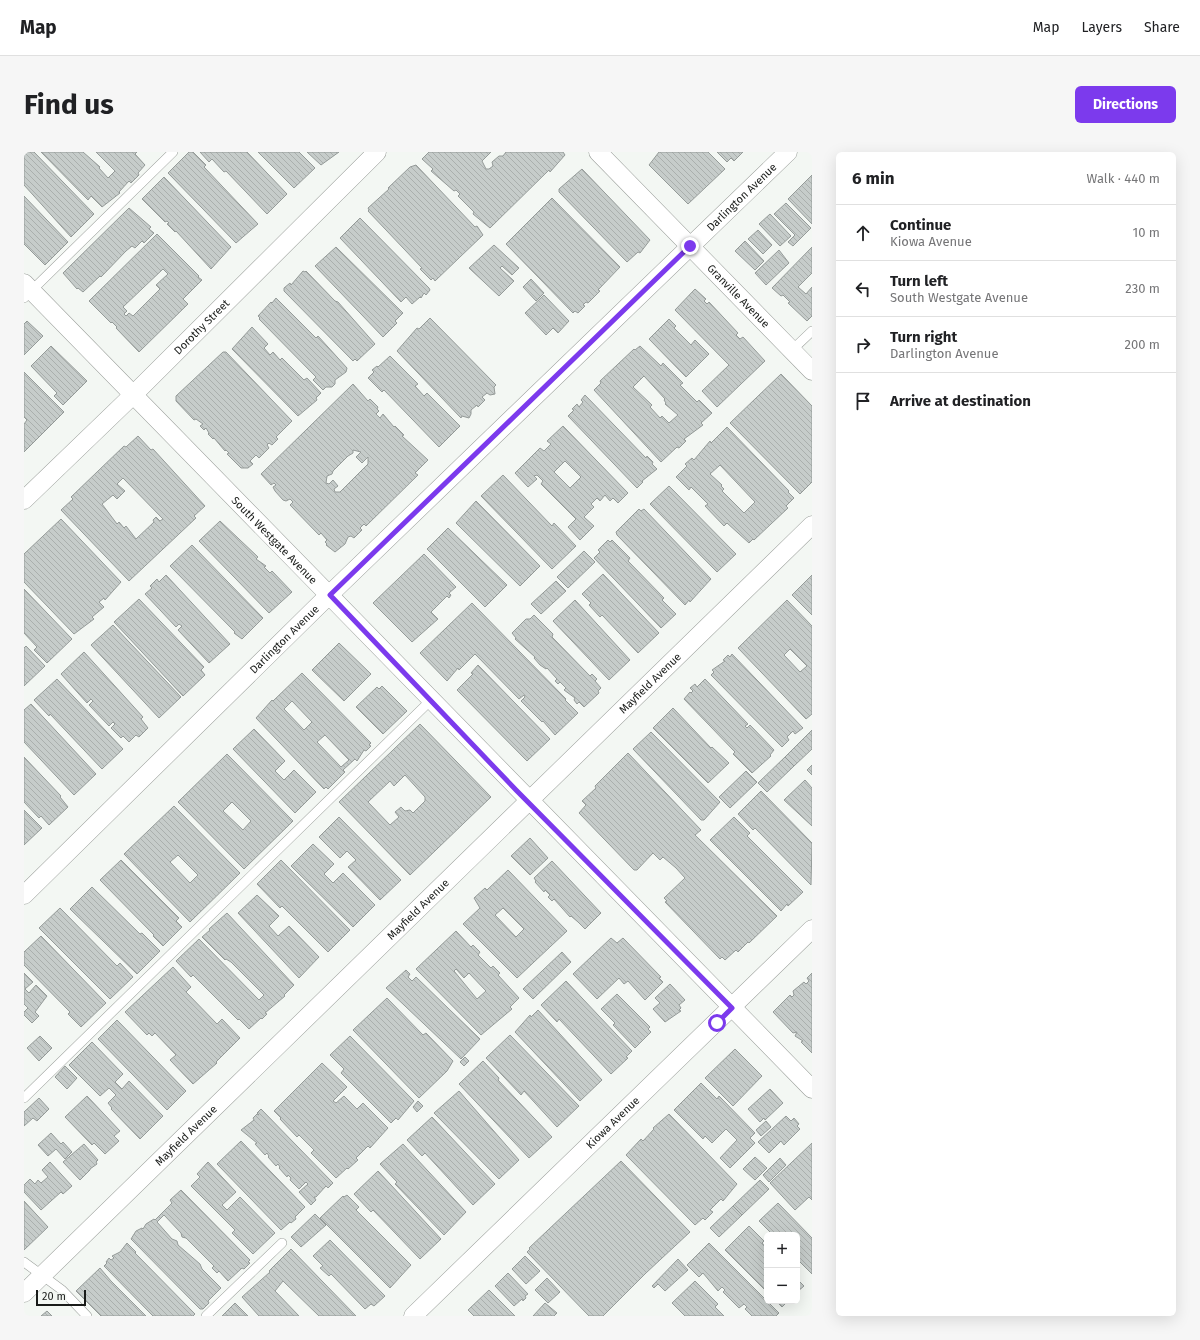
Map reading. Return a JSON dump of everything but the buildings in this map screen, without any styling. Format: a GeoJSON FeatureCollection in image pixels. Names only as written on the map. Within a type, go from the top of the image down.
{"type":"FeatureCollection","features":[{"type":"Feature","properties":{"kind":"street","name":"Dorothy Street"},"geometry":{"type":"LineString","coordinates":[[24,500],[134,394],[377,152]]}},
{"type":"Feature","properties":{"kind":"street","name":"Granville Avenue"},"geometry":{"type":"LineString","coordinates":[[598,152],[812,371]]}},
{"type":"Feature","properties":{"kind":"street","name":"Darlington Avenue"},"geometry":{"type":"LineString","coordinates":[[24,895],[330,595],[788,152]]}},
{"type":"Feature","properties":{"kind":"street","name":"South Westgate Avenue"},"geometry":{"type":"LineString","coordinates":[[27,290],[134,394],[528,801],[812,1089]]}},
{"type":"Feature","properties":{"kind":"street","name":"Mayfield Avenue"},"geometry":{"type":"LineString","coordinates":[[24,1293],[812,525]]}},
{"type":"Feature","properties":{"kind":"street","name":"Kiowa Avenue"},"geometry":{"type":"LineString","coordinates":[[413,1316],[812,929]]}},
{"type":"Feature","properties":{"kind":"lane"},"geometry":{"type":"LineString","coordinates":[[27,290],[173,152]]}},
{"type":"Feature","properties":{"kind":"lane"},"geometry":{"type":"LineString","coordinates":[[792,350],[812,331]]}},
{"type":"Feature","properties":{"kind":"lane"},"geometry":{"type":"LineString","coordinates":[[24,1098],[431,700]]}},
{"type":"Feature","properties":{"kind":"lane"},"geometry":{"type":"LineString","coordinates":[[206,1316],[282,1243]]}},
{"type":"Feature","properties":{"kind":"lane"},"geometry":{"type":"LineString","coordinates":[[24,1262],[62,1290],[87,1316]]}},
{"type":"Feature","properties":{"kind":"route"},"geometry":{"type":"LineString","coordinates":[[690,246],[330,595],[516,790],[732,1008],[717,1023]]}}]}
